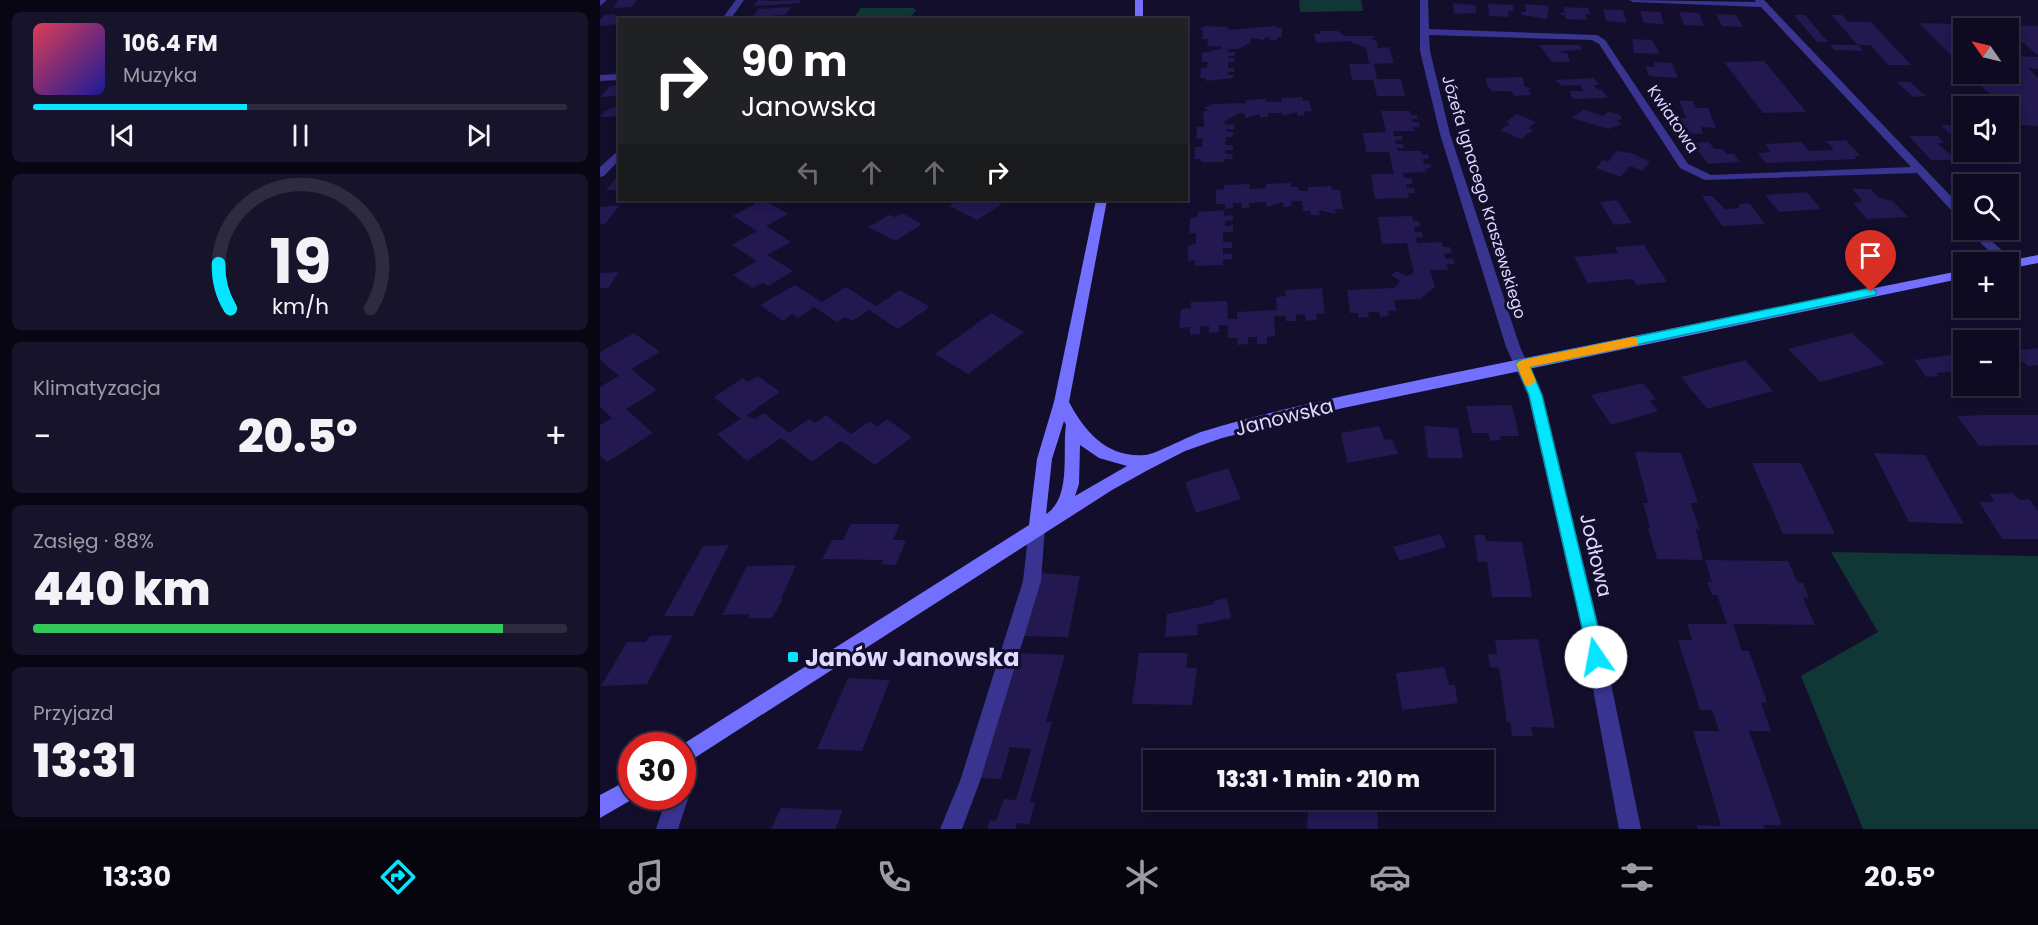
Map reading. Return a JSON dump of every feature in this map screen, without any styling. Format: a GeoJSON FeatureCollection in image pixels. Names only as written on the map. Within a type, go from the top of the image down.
{"type":"FeatureCollection","features":[{"type":"Feature","properties":{"kind":"street"},"geometry":{"type":"LineString","coordinates":[[726,18],[740,0]]}},
{"type":"Feature","properties":{"kind":"street"},"geometry":{"type":"LineString","coordinates":[[1138,0],[1139,18]]}},
{"type":"Feature","properties":{"kind":"street","name":"Józefa Ignacego Kraszewskiego"},"geometry":{"type":"LineString","coordinates":[[1424,0],[1424,32],[1433,92],[1513,346],[1522,364]]}},
{"type":"Feature","properties":{"kind":"street"},"geometry":{"type":"LineString","coordinates":[[1633,0],[1761,3],[1953,206]]}},
{"type":"Feature","properties":{"kind":"street","name":"Kwiatowa"},"geometry":{"type":"LineString","coordinates":[[1424,32],[1586,36],[1598,39],[1684,166],[1709,178],[1919,170]]}},
{"type":"Feature","properties":{"kind":"street"},"geometry":{"type":"LineString","coordinates":[[600,78],[618,77]]}},
{"type":"Feature","properties":{"kind":"street"},"geometry":{"type":"LineString","coordinates":[[600,174],[618,154]]}},
{"type":"Feature","properties":{"kind":"street"},"geometry":{"type":"LineString","coordinates":[[951,829],[970,781],[1032,581],[1041,476],[1047,448],[1063,404],[1064,386],[1101,201]]}},
{"type":"Feature","properties":{"kind":"street"},"geometry":{"type":"LineString","coordinates":[[1984,240],[1996,252]]}},
{"type":"Feature","properties":{"kind":"street"},"geometry":{"type":"LineString","coordinates":[[2019,262],[2038,259]]}},
{"type":"Feature","properties":{"kind":"street","name":"Janowska"},"geometry":{"type":"LineString","coordinates":[[696,747],[1061,513],[1147,462],[1204,438],[1255,422],[1522,364],[1953,276]]}},
{"type":"Feature","properties":{"kind":"street","name":"Jodłowa"},"geometry":{"type":"LineString","coordinates":[[1522,364],[1535,395],[1589,624],[1630,829]]}},
{"type":"Feature","properties":{"kind":"street"},"geometry":{"type":"LineString","coordinates":[[1063,404],[1073,426],[1088,444],[1119,458],[1147,462]]}},
{"type":"Feature","properties":{"kind":"street"},"geometry":{"type":"LineString","coordinates":[[1061,513],[1071,484],[1073,426]]}},
{"type":"Feature","properties":{"kind":"street"},"geometry":{"type":"LineString","coordinates":[[600,807],[618,796]]}},
{"type":"Feature","properties":{"kind":"street"},"geometry":{"type":"LineString","coordinates":[[668,829],[674,810]]}},
{"type":"Feature","properties":{"kind":"green space"},"geometry":{"type":"Polygon","coordinates":[[[1299,0],[1361,0],[1363,11],[1300,12],[1299,0]]]}},
{"type":"Feature","properties":{"kind":"green space"},"geometry":{"type":"Polygon","coordinates":[[[861,8],[913,8],[916,10],[910,18],[854,18],[861,8]]]}},
{"type":"Feature","properties":{"kind":"green space"},"geometry":{"type":"Polygon","coordinates":[[[1831,552],[2038,556],[2038,829],[1863,829],[1801,676],[1878,632],[1831,552]]]}},
{"type":"Feature","properties":{"kind":"building"},"geometry":{"type":"Polygon","coordinates":[[[618,0],[637,0],[632,7],[613,8],[618,0]]]}},
{"type":"Feature","properties":{"kind":"building"},"geometry":{"type":"Polygon","coordinates":[[[758,0],[801,0],[800,3],[753,6],[758,0]]]}},
{"type":"Feature","properties":{"kind":"building"},"geometry":{"type":"Polygon","coordinates":[[[1453,3],[1476,5],[1476,13],[1454,14],[1453,3]]]}},
{"type":"Feature","properties":{"kind":"building"},"geometry":{"type":"Polygon","coordinates":[[[1488,4],[1513,5],[1513,11],[1508,11],[1509,17],[1489,16],[1488,4]]]}},
{"type":"Feature","properties":{"kind":"building"},"geometry":{"type":"Polygon","coordinates":[[[1525,4],[1549,6],[1547,19],[1522,15],[1521,12],[1526,12],[1525,4]]]}},
{"type":"Feature","properties":{"kind":"building"},"geometry":{"type":"Polygon","coordinates":[[[791,7],[785,15],[752,17],[758,9],[791,7]]]}},
{"type":"Feature","properties":{"kind":"building"},"geometry":{"type":"Polygon","coordinates":[[[1563,7],[1588,8],[1590,14],[1585,14],[1587,20],[1566,19],[1565,15],[1560,13],[1565,13],[1563,7]]]}},
{"type":"Feature","properties":{"kind":"building"},"geometry":{"type":"Polygon","coordinates":[[[1603,9],[1623,10],[1627,23],[1606,21],[1603,9]]]}},
{"type":"Feature","properties":{"kind":"building"},"geometry":{"type":"Polygon","coordinates":[[[1640,11],[1660,12],[1664,24],[1644,23],[1640,11]]]}},
{"type":"Feature","properties":{"kind":"building"},"geometry":{"type":"Polygon","coordinates":[[[1679,12],[1699,13],[1704,26],[1684,25],[1679,12]]]}},
{"type":"Feature","properties":{"kind":"building"},"geometry":{"type":"Polygon","coordinates":[[[1716,14],[1736,15],[1743,27],[1722,26],[1716,14]]]}},
{"type":"Feature","properties":{"kind":"building"},"geometry":{"type":"Polygon","coordinates":[[[604,15],[622,16],[618,18],[617,24],[600,26],[600,20],[604,15]]]}},
{"type":"Feature","properties":{"kind":"building"},"geometry":{"type":"Polygon","coordinates":[[[1794,15],[1805,15],[1828,42],[1817,42],[1794,15]]]}},
{"type":"Feature","properties":{"kind":"building"},"geometry":{"type":"Polygon","coordinates":[[[1831,15],[1842,15],[1848,22],[1871,22],[1911,65],[1888,65],[1870,45],[1858,45],[1831,15]]]}},
{"type":"Feature","properties":{"kind":"building"},"geometry":{"type":"Polygon","coordinates":[[[1919,23],[1953,24],[1953,57],[1919,23]]]}},
{"type":"Feature","properties":{"kind":"building"},"geometry":{"type":"Polygon","coordinates":[[[1206,26],[1228,27],[1228,30],[1276,26],[1276,28],[1282,28],[1282,37],[1277,37],[1277,40],[1270,40],[1270,37],[1264,40],[1250,38],[1250,43],[1238,49],[1228,49],[1228,52],[1235,52],[1235,56],[1228,56],[1228,58],[1235,58],[1234,62],[1228,62],[1228,68],[1234,68],[1234,72],[1228,72],[1227,75],[1234,75],[1233,78],[1206,81],[1206,78],[1200,78],[1201,68],[1207,68],[1208,62],[1202,62],[1202,53],[1221,49],[1221,46],[1207,47],[1208,39],[1202,39],[1203,30],[1200,29],[1206,26]]]}},
{"type":"Feature","properties":{"kind":"building"},"geometry":{"type":"Polygon","coordinates":[[[2019,26],[2038,26],[2038,55],[2019,42],[2019,26]]]}},
{"type":"Feature","properties":{"kind":"building"},"geometry":{"type":"Polygon","coordinates":[[[1320,31],[1338,31],[1345,36],[1376,36],[1371,39],[1377,41],[1378,48],[1389,47],[1394,63],[1374,64],[1377,79],[1401,79],[1405,96],[1377,96],[1373,80],[1352,80],[1349,64],[1369,64],[1366,48],[1349,41],[1316,43],[1314,34],[1320,34],[1320,31]]]}},
{"type":"Feature","properties":{"kind":"building"},"geometry":{"type":"Polygon","coordinates":[[[1632,39],[1652,40],[1660,54],[1634,53],[1632,39]]]}},
{"type":"Feature","properties":{"kind":"building"},"geometry":{"type":"Polygon","coordinates":[[[1539,45],[1580,45],[1582,50],[1560,51],[1567,53],[1570,62],[1552,62],[1539,45]]]}},
{"type":"Feature","properties":{"kind":"building"},"geometry":{"type":"Polygon","coordinates":[[[1830,45],[1858,45],[1863,51],[1834,50],[1830,45]]]}},
{"type":"Feature","properties":{"kind":"building"},"geometry":{"type":"Polygon","coordinates":[[[2019,56],[2038,57],[2038,69],[2028,68],[2038,78],[2038,126],[2019,123],[2019,96],[1992,96],[1979,84],[2019,84],[2019,56]]]}},
{"type":"Feature","properties":{"kind":"building"},"geometry":{"type":"Polygon","coordinates":[[[1764,61],[1806,112],[1763,113],[1724,62],[1764,61]]]}},
{"type":"Feature","properties":{"kind":"building"},"geometry":{"type":"Polygon","coordinates":[[[1654,62],[1672,63],[1678,78],[1649,76],[1645,66],[1655,67],[1654,62]]]}},
{"type":"Feature","properties":{"kind":"building"},"geometry":{"type":"Polygon","coordinates":[[[1523,77],[1524,86],[1533,89],[1528,90],[1531,95],[1514,96],[1511,91],[1492,91],[1486,84],[1486,78],[1523,77]]]}},
{"type":"Feature","properties":{"kind":"building"},"geometry":{"type":"Polygon","coordinates":[[[1594,78],[1599,85],[1594,85],[1608,98],[1572,99],[1570,91],[1584,91],[1580,85],[1562,86],[1555,80],[1594,78]]]}},
{"type":"Feature","properties":{"kind":"building"},"geometry":{"type":"Polygon","coordinates":[[[1897,82],[1910,82],[1926,96],[1913,97],[1897,82]]]}},
{"type":"Feature","properties":{"kind":"building"},"geometry":{"type":"Polygon","coordinates":[[[618,85],[617,96],[600,97],[610,86],[618,85]]]}},
{"type":"Feature","properties":{"kind":"building"},"geometry":{"type":"Polygon","coordinates":[[[1302,97],[1303,101],[1309,100],[1312,111],[1304,112],[1304,115],[1297,116],[1297,112],[1283,116],[1282,113],[1268,113],[1268,117],[1260,117],[1260,114],[1245,118],[1245,114],[1239,113],[1224,122],[1226,125],[1234,124],[1234,129],[1226,129],[1226,132],[1233,132],[1233,137],[1226,137],[1225,145],[1233,145],[1233,150],[1225,150],[1225,154],[1233,154],[1232,159],[1224,159],[1224,162],[1201,162],[1201,159],[1194,159],[1195,147],[1202,147],[1203,138],[1196,139],[1197,127],[1204,127],[1203,112],[1208,110],[1204,108],[1212,104],[1246,103],[1246,100],[1266,99],[1266,102],[1282,102],[1281,98],[1302,97]]]}},
{"type":"Feature","properties":{"kind":"building"},"geometry":{"type":"Polygon","coordinates":[[[1679,101],[1693,101],[1696,108],[1708,108],[1716,128],[1701,127],[1703,134],[1686,133],[1680,118],[1686,118],[1679,101]]]}},
{"type":"Feature","properties":{"kind":"building"},"geometry":{"type":"Polygon","coordinates":[[[618,106],[618,116],[600,117],[605,111],[618,106]]]}},
{"type":"Feature","properties":{"kind":"building"},"geometry":{"type":"Polygon","coordinates":[[[1584,109],[1603,116],[1609,111],[1620,115],[1622,118],[1618,121],[1622,124],[1609,129],[1572,118],[1584,109]]]}},
{"type":"Feature","properties":{"kind":"building"},"geometry":{"type":"Polygon","coordinates":[[[1381,111],[1410,111],[1411,115],[1417,115],[1418,119],[1412,119],[1412,122],[1419,122],[1420,127],[1413,127],[1415,131],[1393,131],[1394,136],[1402,136],[1402,140],[1395,140],[1396,144],[1403,144],[1404,148],[1397,148],[1398,151],[1421,151],[1422,155],[1428,154],[1429,159],[1423,159],[1424,164],[1430,164],[1432,168],[1425,169],[1426,172],[1403,173],[1404,178],[1411,178],[1413,184],[1406,184],[1407,188],[1414,188],[1415,193],[1408,193],[1409,198],[1375,199],[1371,174],[1394,174],[1389,152],[1366,152],[1363,133],[1386,132],[1381,111]]]}},
{"type":"Feature","properties":{"kind":"building"},"geometry":{"type":"Polygon","coordinates":[[[1517,114],[1536,122],[1528,128],[1533,130],[1521,139],[1500,130],[1510,124],[1506,122],[1517,114]]]}},
{"type":"Feature","properties":{"kind":"building"},"geometry":{"type":"Polygon","coordinates":[[[1941,125],[1953,125],[1953,133],[1949,133],[1941,125]]]}},
{"type":"Feature","properties":{"kind":"building"},"geometry":{"type":"Polygon","coordinates":[[[1909,136],[1938,136],[1944,143],[1937,143],[1953,157],[1953,160],[1931,160],[1909,136]]]}},
{"type":"Feature","properties":{"kind":"building"},"geometry":{"type":"Polygon","coordinates":[[[1846,140],[1861,156],[1854,156],[1857,159],[1766,163],[1758,153],[1771,152],[1765,144],[1801,142],[1809,151],[1834,150],[1826,141],[1846,140]]]}},
{"type":"Feature","properties":{"kind":"building"},"geometry":{"type":"Polygon","coordinates":[[[1709,142],[1714,149],[1723,149],[1727,154],[1734,154],[1740,162],[1708,164],[1692,143],[1709,142]]]}},
{"type":"Feature","properties":{"kind":"building"},"geometry":{"type":"Polygon","coordinates":[[[1616,151],[1631,153],[1650,162],[1643,171],[1630,166],[1621,177],[1596,168],[1603,160],[1608,162],[1616,151]]]}},
{"type":"Feature","properties":{"kind":"building"},"geometry":{"type":"Polygon","coordinates":[[[617,177],[618,177],[618,190],[606,190],[617,177]]]}},
{"type":"Feature","properties":{"kind":"building"},"geometry":{"type":"Polygon","coordinates":[[[1291,183],[1291,187],[1298,187],[1299,191],[1308,191],[1308,187],[1331,186],[1332,190],[1340,190],[1343,209],[1335,209],[1336,214],[1319,210],[1320,215],[1311,215],[1310,211],[1303,211],[1302,201],[1291,201],[1292,206],[1283,207],[1283,202],[1267,207],[1266,202],[1249,203],[1249,208],[1242,208],[1242,203],[1233,203],[1233,208],[1225,209],[1225,204],[1216,204],[1216,190],[1224,189],[1224,185],[1250,184],[1250,189],[1266,188],[1266,184],[1291,183]]]}},
{"type":"Feature","properties":{"kind":"building"},"geometry":{"type":"Polygon","coordinates":[[[1852,189],[1871,189],[1879,198],[1893,201],[1908,217],[1867,219],[1853,203],[1861,202],[1861,199],[1852,189]]]}},
{"type":"Feature","properties":{"kind":"building"},"geometry":{"type":"Polygon","coordinates":[[[1807,192],[1821,209],[1779,212],[1765,195],[1807,192]]]}},
{"type":"Feature","properties":{"kind":"building"},"geometry":{"type":"Polygon","coordinates":[[[1702,196],[1712,196],[1725,209],[1739,208],[1739,204],[1750,204],[1765,224],[1722,226],[1702,196]]]}},
{"type":"Feature","properties":{"kind":"building"},"geometry":{"type":"Polygon","coordinates":[[[1617,200],[1632,223],[1614,225],[1600,202],[1617,200]]]}},
{"type":"Feature","properties":{"kind":"building"},"geometry":{"type":"Polygon","coordinates":[[[750,201],[766,201],[788,214],[766,226],[791,242],[767,255],[793,271],[768,286],[763,283],[753,288],[733,275],[757,261],[732,245],[757,231],[733,216],[755,204],[750,201]]]}},
{"type":"Feature","properties":{"kind":"building"},"geometry":{"type":"Polygon","coordinates":[[[957,201],[994,201],[1002,204],[977,220],[949,206],[957,201]]]}},
{"type":"Feature","properties":{"kind":"building"},"geometry":{"type":"Polygon","coordinates":[[[620,205],[605,224],[600,224],[600,207],[620,205]]]}},
{"type":"Feature","properties":{"kind":"building"},"geometry":{"type":"Polygon","coordinates":[[[1224,210],[1224,216],[1233,215],[1233,220],[1225,221],[1225,226],[1233,225],[1233,232],[1223,232],[1223,242],[1232,242],[1232,248],[1223,248],[1223,254],[1232,254],[1232,259],[1223,260],[1223,265],[1195,266],[1195,260],[1188,261],[1188,245],[1196,244],[1196,233],[1189,233],[1190,218],[1198,217],[1198,212],[1224,210]]]}},
{"type":"Feature","properties":{"kind":"building"},"geometry":{"type":"Polygon","coordinates":[[[902,213],[922,224],[895,241],[868,227],[889,215],[895,217],[902,213]]]}},
{"type":"Feature","properties":{"kind":"building"},"geometry":{"type":"Polygon","coordinates":[[[1412,216],[1413,221],[1419,221],[1420,227],[1414,227],[1415,232],[1422,232],[1423,237],[1416,238],[1417,243],[1442,242],[1443,247],[1450,247],[1452,253],[1444,253],[1446,259],[1453,258],[1455,264],[1447,264],[1448,270],[1430,270],[1435,287],[1420,299],[1394,300],[1396,311],[1388,311],[1389,316],[1380,317],[1379,312],[1368,312],[1369,317],[1359,318],[1358,313],[1350,313],[1347,290],[1394,288],[1400,281],[1391,275],[1397,271],[1406,276],[1414,273],[1407,243],[1382,244],[1378,217],[1412,216]]]}},
{"type":"Feature","properties":{"kind":"building"},"geometry":{"type":"Polygon","coordinates":[[[1644,245],[1667,282],[1636,285],[1633,279],[1588,283],[1574,257],[1618,253],[1615,247],[1644,245]]]}},
{"type":"Feature","properties":{"kind":"building"},"geometry":{"type":"Polygon","coordinates":[[[619,272],[608,288],[600,288],[600,273],[619,272]]]}},
{"type":"Feature","properties":{"kind":"building"},"geometry":{"type":"Polygon","coordinates":[[[795,285],[822,302],[846,287],[876,306],[900,290],[930,307],[898,329],[869,310],[852,321],[845,317],[837,322],[814,307],[798,318],[792,314],[783,321],[760,305],[795,285]]]}},
{"type":"Feature","properties":{"kind":"building"},"geometry":{"type":"Polygon","coordinates":[[[1322,288],[1325,314],[1316,314],[1317,320],[1306,321],[1305,314],[1296,315],[1296,321],[1286,321],[1286,316],[1274,316],[1275,336],[1267,337],[1267,344],[1257,344],[1257,337],[1248,337],[1248,344],[1237,345],[1238,338],[1228,338],[1228,325],[1219,325],[1219,332],[1209,333],[1209,326],[1200,327],[1200,334],[1190,335],[1190,327],[1179,328],[1181,309],[1191,308],[1191,302],[1227,301],[1228,319],[1237,319],[1237,312],[1277,310],[1276,297],[1286,296],[1285,290],[1322,288]]]}},
{"type":"Feature","properties":{"kind":"building"},"geometry":{"type":"Polygon","coordinates":[[[991,313],[1024,332],[968,374],[935,354],[991,313]]]}},
{"type":"Feature","properties":{"kind":"building"},"geometry":{"type":"Polygon","coordinates":[[[634,333],[660,352],[631,369],[657,390],[626,409],[653,433],[607,462],[600,456],[600,425],[612,418],[600,407],[600,387],[619,376],[600,360],[600,352],[634,333]]]}},
{"type":"Feature","properties":{"kind":"building"},"geometry":{"type":"Polygon","coordinates":[[[1852,333],[1885,364],[1820,382],[1788,349],[1852,333]]]}},
{"type":"Feature","properties":{"kind":"building"},"geometry":{"type":"Polygon","coordinates":[[[2019,347],[2023,350],[2038,348],[2038,365],[2028,366],[2023,362],[2019,363],[2019,347]]]}},
{"type":"Feature","properties":{"kind":"building"},"geometry":{"type":"Polygon","coordinates":[[[1953,355],[1953,371],[1936,373],[1939,376],[1926,377],[1914,360],[1953,355]]]}},
{"type":"Feature","properties":{"kind":"building"},"geometry":{"type":"Polygon","coordinates":[[[1745,360],[1773,391],[1707,409],[1681,377],[1745,360]]]}},
{"type":"Feature","properties":{"kind":"building"},"geometry":{"type":"Polygon","coordinates":[[[758,376],[780,392],[747,415],[754,419],[764,413],[789,433],[809,419],[815,423],[826,415],[851,434],[870,421],[877,427],[887,419],[912,437],[875,465],[841,441],[812,462],[781,438],[747,461],[717,434],[741,419],[714,397],[743,378],[748,382],[758,376]]]}},
{"type":"Feature","properties":{"kind":"building"},"geometry":{"type":"Polygon","coordinates":[[[1643,383],[1656,399],[1650,401],[1658,411],[1611,425],[1591,395],[1643,383]]]}},
{"type":"Feature","properties":{"kind":"building"},"geometry":{"type":"Polygon","coordinates":[[[1512,405],[1519,436],[1500,436],[1501,440],[1490,441],[1488,433],[1472,433],[1466,406],[1512,405]]]}},
{"type":"Feature","properties":{"kind":"building"},"geometry":{"type":"Polygon","coordinates":[[[2038,415],[2038,445],[1979,446],[1957,416],[2038,415]]]}},
{"type":"Feature","properties":{"kind":"building"},"geometry":{"type":"Polygon","coordinates":[[[1379,426],[1385,440],[1392,439],[1398,454],[1347,463],[1341,433],[1379,426]]]}},
{"type":"Feature","properties":{"kind":"building"},"geometry":{"type":"Polygon","coordinates":[[[1424,426],[1458,428],[1463,458],[1428,458],[1424,426]]]}},
{"type":"Feature","properties":{"kind":"building"},"geometry":{"type":"Polygon","coordinates":[[[1635,452],[1681,453],[1698,503],[1690,503],[1700,530],[1696,529],[1703,560],[1657,559],[1648,528],[1650,528],[1643,503],[1648,503],[1635,452]]]}},
{"type":"Feature","properties":{"kind":"building"},"geometry":{"type":"Polygon","coordinates":[[[1874,453],[1925,455],[1964,524],[1909,522],[1874,453]]]}},
{"type":"Feature","properties":{"kind":"building"},"geometry":{"type":"Polygon","coordinates":[[[1752,463],[1801,463],[1835,534],[1783,534],[1752,463]]]}},
{"type":"Feature","properties":{"kind":"building"},"geometry":{"type":"Polygon","coordinates":[[[1228,468],[1241,499],[1196,513],[1185,482],[1228,468]]]}},
{"type":"Feature","properties":{"kind":"building"},"geometry":{"type":"Polygon","coordinates":[[[2013,493],[2019,500],[2029,499],[2038,511],[2038,539],[2002,539],[1979,502],[1994,502],[1990,494],[2013,493]]]}},
{"type":"Feature","properties":{"kind":"building"},"geometry":{"type":"Polygon","coordinates":[[[851,524],[900,524],[893,540],[906,540],[896,565],[881,564],[883,560],[822,559],[832,540],[843,540],[851,524]]]}},
{"type":"Feature","properties":{"kind":"building"},"geometry":{"type":"Polygon","coordinates":[[[1440,534],[1446,547],[1400,561],[1393,547],[1440,534]]]}},
{"type":"Feature","properties":{"kind":"building"},"geometry":{"type":"Polygon","coordinates":[[[1474,535],[1485,535],[1486,541],[1522,542],[1532,597],[1492,597],[1487,562],[1478,562],[1474,535]]]}},
{"type":"Feature","properties":{"kind":"building"},"geometry":{"type":"Polygon","coordinates":[[[729,545],[693,616],[664,616],[703,546],[729,545]]]}},
{"type":"Feature","properties":{"kind":"building"},"geometry":{"type":"Polygon","coordinates":[[[1705,560],[1788,561],[1798,583],[1803,583],[1809,598],[1803,598],[1815,625],[1733,624],[1742,651],[1749,651],[1767,702],[1761,703],[1771,731],[1749,731],[1782,825],[1764,825],[1765,829],[1698,829],[1697,825],[1721,826],[1693,731],[1719,731],[1712,710],[1700,710],[1678,640],[1692,640],[1687,624],[1727,624],[1717,595],[1712,595],[1707,582],[1712,582],[1705,560]]]}},
{"type":"Feature","properties":{"kind":"building"},"geometry":{"type":"Polygon","coordinates":[[[796,565],[781,599],[783,599],[772,618],[748,618],[750,614],[722,615],[747,566],[796,565]]]}},
{"type":"Feature","properties":{"kind":"building"},"geometry":{"type":"Polygon","coordinates":[[[1041,573],[1080,576],[1068,637],[1022,636],[1041,573]]]}},
{"type":"Feature","properties":{"kind":"building"},"geometry":{"type":"Polygon","coordinates":[[[1227,598],[1231,618],[1197,625],[1198,635],[1165,637],[1167,614],[1214,604],[1214,601],[1227,598]]]}},
{"type":"Feature","properties":{"kind":"building"},"geometry":{"type":"Polygon","coordinates":[[[673,635],[647,684],[601,686],[627,642],[646,642],[650,636],[673,635]]]}},
{"type":"Feature","properties":{"kind":"building"},"geometry":{"type":"Polygon","coordinates":[[[1538,639],[1555,728],[1531,727],[1533,736],[1512,736],[1510,722],[1507,722],[1499,668],[1490,667],[1488,654],[1497,654],[1495,640],[1538,639]]]}},
{"type":"Feature","properties":{"kind":"building"},"geometry":{"type":"Polygon","coordinates":[[[1017,653],[1065,655],[1046,722],[1052,722],[1030,802],[1035,802],[1029,824],[1017,823],[1015,829],[987,829],[990,820],[996,821],[1004,799],[1016,800],[1031,749],[1010,747],[1001,779],[978,778],[1017,653]]]}},
{"type":"Feature","properties":{"kind":"building"},"geometry":{"type":"Polygon","coordinates":[[[1139,653],[1188,653],[1186,668],[1197,668],[1192,705],[1132,704],[1139,653]]]}},
{"type":"Feature","properties":{"kind":"building"},"geometry":{"type":"Polygon","coordinates":[[[1444,667],[1449,685],[1455,685],[1458,703],[1402,710],[1396,673],[1444,667]]]}},
{"type":"Feature","properties":{"kind":"building"},"geometry":{"type":"Polygon","coordinates":[[[848,678],[890,680],[862,751],[817,749],[848,678]]]}},
{"type":"Feature","properties":{"kind":"building"},"geometry":{"type":"Polygon","coordinates":[[[781,808],[843,810],[835,829],[771,829],[781,808]]]}},
{"type":"Feature","properties":{"kind":"building"},"geometry":{"type":"Polygon","coordinates":[[[1308,810],[1377,810],[1378,829],[1307,829],[1308,810]]]}},
{"type":"Feature","properties":{"kind":"slow traffic"},"geometry":{"type":"LineString","coordinates":[[1530,381],[1522,364],[1633,342]]}},
{"type":"Feature","properties":{"kind":"place","name":"Janów Janowska"},"geometry":{"type":"Point","coordinates":[793,657]}},
{"type":"Feature","properties":{"kind":"route"},"geometry":{"type":"LineString","coordinates":[[1596,657],[1535,395],[1522,364],[1871,292]]}}]}
